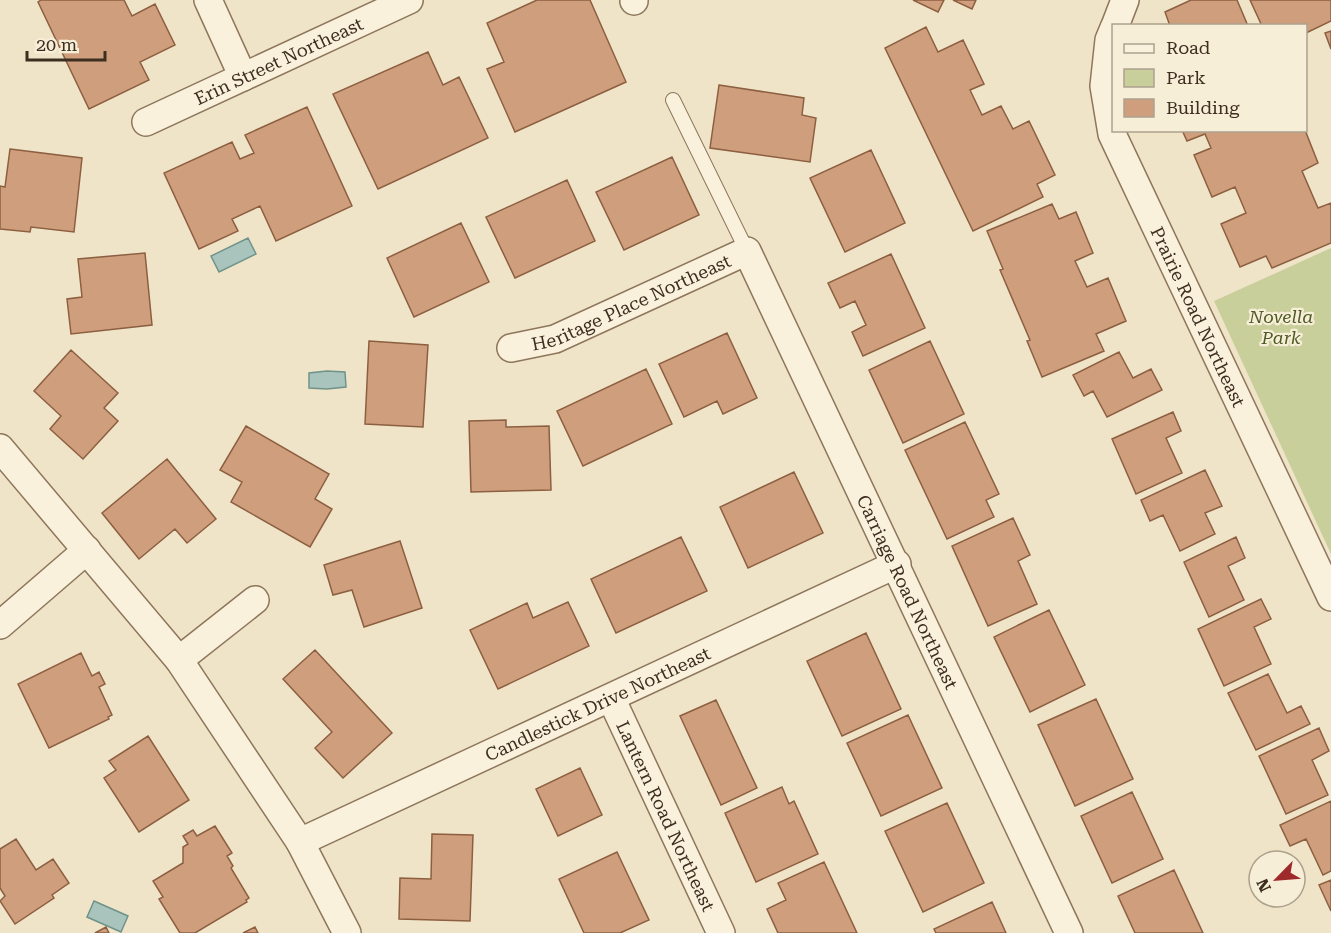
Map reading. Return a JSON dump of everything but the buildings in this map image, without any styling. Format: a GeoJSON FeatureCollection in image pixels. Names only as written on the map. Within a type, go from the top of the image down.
{"type":"FeatureCollection","features":[{"type":"Feature","properties":{"kind":"street"},"geometry":{"type":"LineString","coordinates":[[207,0],[243,77]]}},
{"type":"Feature","properties":{"kind":"street","name":"Erin Street Northeast"},"geometry":{"type":"LineString","coordinates":[[146,122],[409,0]]}},
{"type":"Feature","properties":{"kind":"street","name":"Prairie Road Northeast"},"geometry":{"type":"LineString","coordinates":[[1115,24],[1125,0]]}},
{"type":"Feature","properties":{"kind":"street","name":"Prairie Road Northeast"},"geometry":{"type":"LineString","coordinates":[[1112,32],[1109,40],[1104,86],[1112,134],[1331,597]]}},
{"type":"Feature","properties":{"kind":"street","name":"Heritage Place Northeast"},"geometry":{"type":"LineString","coordinates":[[511,348],[555,339],[747,251]]}},
{"type":"Feature","properties":{"kind":"street","name":"Carriage Road Northeast"},"geometry":{"type":"LineString","coordinates":[[747,251],[897,564],[1069,933]]}},
{"type":"Feature","properties":{"kind":"street"},"geometry":{"type":"LineString","coordinates":[[0,448],[179,660],[300,842],[347,933]]}},
{"type":"Feature","properties":{"kind":"street"},"geometry":{"type":"LineString","coordinates":[[0,625],[87,550]]}},
{"type":"Feature","properties":{"kind":"street","name":"Candlestick Drive Northeast"},"geometry":{"type":"LineString","coordinates":[[300,842],[897,564]]}},
{"type":"Feature","properties":{"kind":"street"},"geometry":{"type":"LineString","coordinates":[[179,660],[255,600]]}},
{"type":"Feature","properties":{"kind":"street","name":"Lantern Road Northeast"},"geometry":{"type":"LineString","coordinates":[[611,698],[721,933]]}},
{"type":"Feature","properties":{"kind":"lane"},"geometry":{"type":"LineString","coordinates":[[673,100],[747,251]]}},
{"type":"Feature","properties":{"kind":"green space","name":"Novella Park"},"geometry":{"type":"Polygon","coordinates":[[[1331,248],[1331,554],[1214,301],[1331,248]]]}},
{"type":"Feature","properties":{"kind":"water"},"geometry":{"type":"Polygon","coordinates":[[[248,238],[256,254],[219,272],[211,256],[248,238]]]}},
{"type":"Feature","properties":{"kind":"water"},"geometry":{"type":"Polygon","coordinates":[[[345,372],[346,387],[309,388],[309,373],[345,372]]]}},
{"type":"Feature","properties":{"kind":"water"},"geometry":{"type":"Polygon","coordinates":[[[94,901],[128,916],[121,932],[87,917],[94,901]]]}}]}
